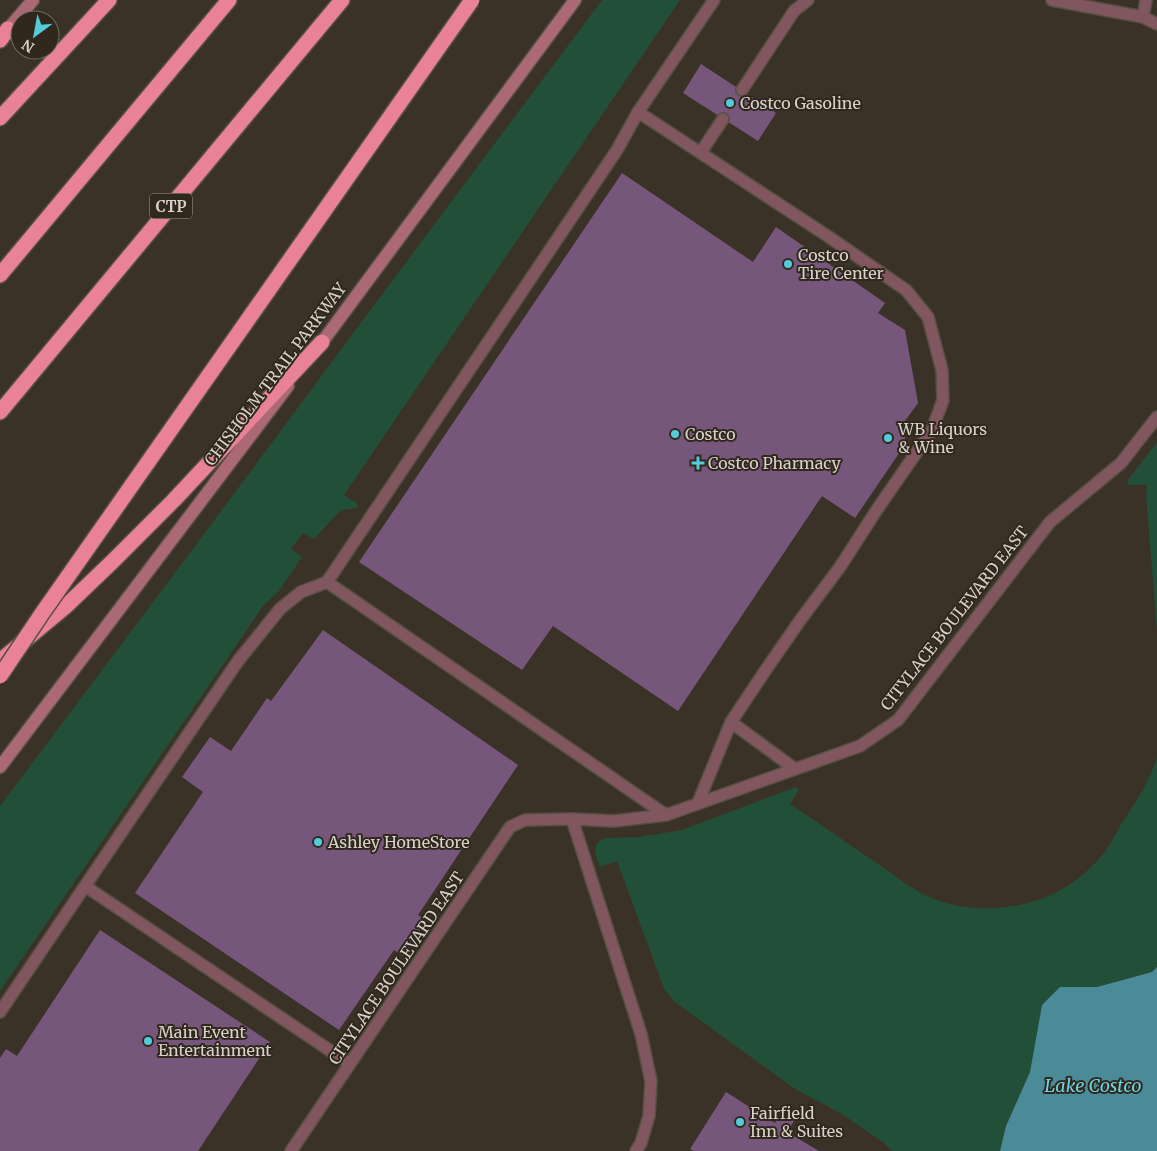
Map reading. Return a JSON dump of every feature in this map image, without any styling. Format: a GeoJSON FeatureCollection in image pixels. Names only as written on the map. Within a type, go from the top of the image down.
{"type":"FeatureCollection","features":[{"type":"Feature","properties":{"kind":"highway"},"geometry":{"type":"LineString","coordinates":[[0,118],[109,0]]}},
{"type":"Feature","properties":{"kind":"highway"},"geometry":{"type":"LineString","coordinates":[[0,275],[229,0]]}},
{"type":"Feature","properties":{"kind":"highway","name":"CTP"},"geometry":{"type":"LineString","coordinates":[[0,412],[342,0]]}},
{"type":"Feature","properties":{"kind":"highway"},"geometry":{"type":"LineString","coordinates":[[0,676],[472,0]]}},
{"type":"Feature","properties":{"kind":"highway"},"geometry":{"type":"LineString","coordinates":[[0,661],[65,607],[113,561],[174,500],[322,342]]}},
{"type":"Feature","properties":{"kind":"main road"},"geometry":{"type":"LineString","coordinates":[[3,35],[34,0]]}},
{"type":"Feature","properties":{"kind":"main road","name":"CHISHOLM TRAIL PARKWAY"},"geometry":{"type":"LineString","coordinates":[[0,767],[322,342],[571,3]]}},
{"type":"Feature","properties":{"kind":"lane"},"geometry":{"type":"LineString","coordinates":[[0,1012],[238,661],[280,609],[301,592],[327,582],[617,150],[638,112],[714,0]]}},
{"type":"Feature","properties":{"kind":"lane"},"geometry":{"type":"LineString","coordinates":[[742,90],[794,11],[808,0]]}},
{"type":"Feature","properties":{"kind":"lane"},"geometry":{"type":"LineString","coordinates":[[1052,0],[1143,17],[1157,24]]}},
{"type":"Feature","properties":{"kind":"lane"},"geometry":{"type":"LineString","coordinates":[[1143,17],[1146,0]]}},
{"type":"Feature","properties":{"kind":"lane"},"geometry":{"type":"LineString","coordinates":[[638,112],[821,231],[906,290],[928,317],[942,370],[942,400],[932,430],[840,567],[759,679],[731,722],[698,803]]}},
{"type":"Feature","properties":{"kind":"lane"},"geometry":{"type":"LineString","coordinates":[[701,152],[723,119]]}},
{"type":"Feature","properties":{"kind":"lane","name":"CITYLACE BOULEVARD EAST"},"geometry":{"type":"LineString","coordinates":[[291,1151],[510,827],[525,820],[572,819],[614,821],[666,815],[860,746],[898,720],[1050,522],[1121,463],[1157,417]]}},
{"type":"Feature","properties":{"kind":"lane"},"geometry":{"type":"LineString","coordinates":[[327,582],[666,815]]}},
{"type":"Feature","properties":{"kind":"lane"},"geometry":{"type":"LineString","coordinates":[[731,722],[795,769]]}},
{"type":"Feature","properties":{"kind":"lane"},"geometry":{"type":"LineString","coordinates":[[572,819],[641,1034],[651,1081],[649,1116],[641,1143],[636,1151]]}},
{"type":"Feature","properties":{"kind":"lane"},"geometry":{"type":"LineString","coordinates":[[85,886],[350,1064]]}},
{"type":"Feature","properties":{"kind":"green space"},"geometry":{"type":"Polygon","coordinates":[[[602,0],[680,0],[344,495],[358,504],[357,508],[343,510],[338,513],[314,539],[303,533],[291,549],[302,557],[279,591],[263,606],[0,991],[0,806],[602,0]]]}},
{"type":"Feature","properties":{"kind":"green space"},"geometry":{"type":"Polygon","coordinates":[[[1157,442],[1157,631],[1146,495],[1147,485],[1129,485],[1127,481],[1157,442]]]}},
{"type":"Feature","properties":{"kind":"green space"},"geometry":{"type":"Polygon","coordinates":[[[1157,758],[1157,967],[1152,972],[1097,987],[1060,987],[1042,1005],[1030,1072],[1006,1126],[1000,1151],[892,1151],[884,1143],[842,1114],[795,1089],[675,1002],[664,989],[617,861],[600,867],[595,854],[598,842],[606,838],[639,837],[682,830],[796,787],[799,790],[790,804],[925,895],[959,906],[976,908],[1010,907],[1026,904],[1056,892],[1083,874],[1100,858],[1138,798],[1157,758]]]}},
{"type":"Feature","properties":{"kind":"water","name":"Lake Costco"},"geometry":{"type":"Polygon","coordinates":[[[1157,967],[1157,1151],[1000,1151],[1006,1126],[1030,1072],[1042,1005],[1060,987],[1097,987],[1152,972],[1157,967]]]}},
{"type":"Feature","properties":{"kind":"building","name":"Costco Gasoline"},"geometry":{"type":"Polygon","coordinates":[[[701,64],[776,113],[758,141],[683,93],[701,64]]]}},
{"type":"Feature","properties":{"kind":"building","name":"Costco"},"geometry":{"type":"Polygon","coordinates":[[[622,173],[753,262],[776,227],[885,303],[878,313],[905,330],[918,403],[902,425],[906,443],[855,518],[822,496],[678,711],[553,626],[522,670],[359,562],[622,173]]]}},
{"type":"Feature","properties":{"kind":"building","name":"Ashley HomeStore"},"geometry":{"type":"Polygon","coordinates":[[[323,630],[518,765],[418,915],[427,921],[403,956],[394,950],[339,1030],[135,893],[203,792],[182,777],[210,737],[231,751],[267,698],[271,701],[323,630]]]}},
{"type":"Feature","properties":{"kind":"building","name":"Main Event Entertainment"},"geometry":{"type":"Polygon","coordinates":[[[100,930],[270,1042],[198,1151],[0,1151],[0,1058],[6,1049],[17,1056],[100,930]]]}},
{"type":"Feature","properties":{"kind":"building","name":"Fairfield Inn & Suites"},"geometry":{"type":"Polygon","coordinates":[[[726,1092],[775,1123],[781,1114],[794,1121],[787,1132],[819,1151],[694,1151],[690,1149],[726,1092]]]}},
{"type":"Feature","properties":{"kind":"place","name":"Costco Gasoline"},"geometry":{"type":"Point","coordinates":[730,103]}},
{"type":"Feature","properties":{"kind":"place","name":"Costco Tire Center"},"geometry":{"type":"Point","coordinates":[788,264]}},
{"type":"Feature","properties":{"kind":"place","name":"Costco"},"geometry":{"type":"Point","coordinates":[675,434]}},
{"type":"Feature","properties":{"kind":"place","name":"WB Liquors & Wine"},"geometry":{"type":"Point","coordinates":[888,438]}},
{"type":"Feature","properties":{"kind":"place","name":"Costco Pharmacy"},"geometry":{"type":"Point","coordinates":[698,463]}},
{"type":"Feature","properties":{"kind":"place","name":"Ashley HomeStore"},"geometry":{"type":"Point","coordinates":[318,842]}},
{"type":"Feature","properties":{"kind":"place","name":"Main Event Entertainment"},"geometry":{"type":"Point","coordinates":[148,1041]}},
{"type":"Feature","properties":{"kind":"place","name":"Fairfield Inn & Suites"},"geometry":{"type":"Point","coordinates":[740,1122]}}]}
